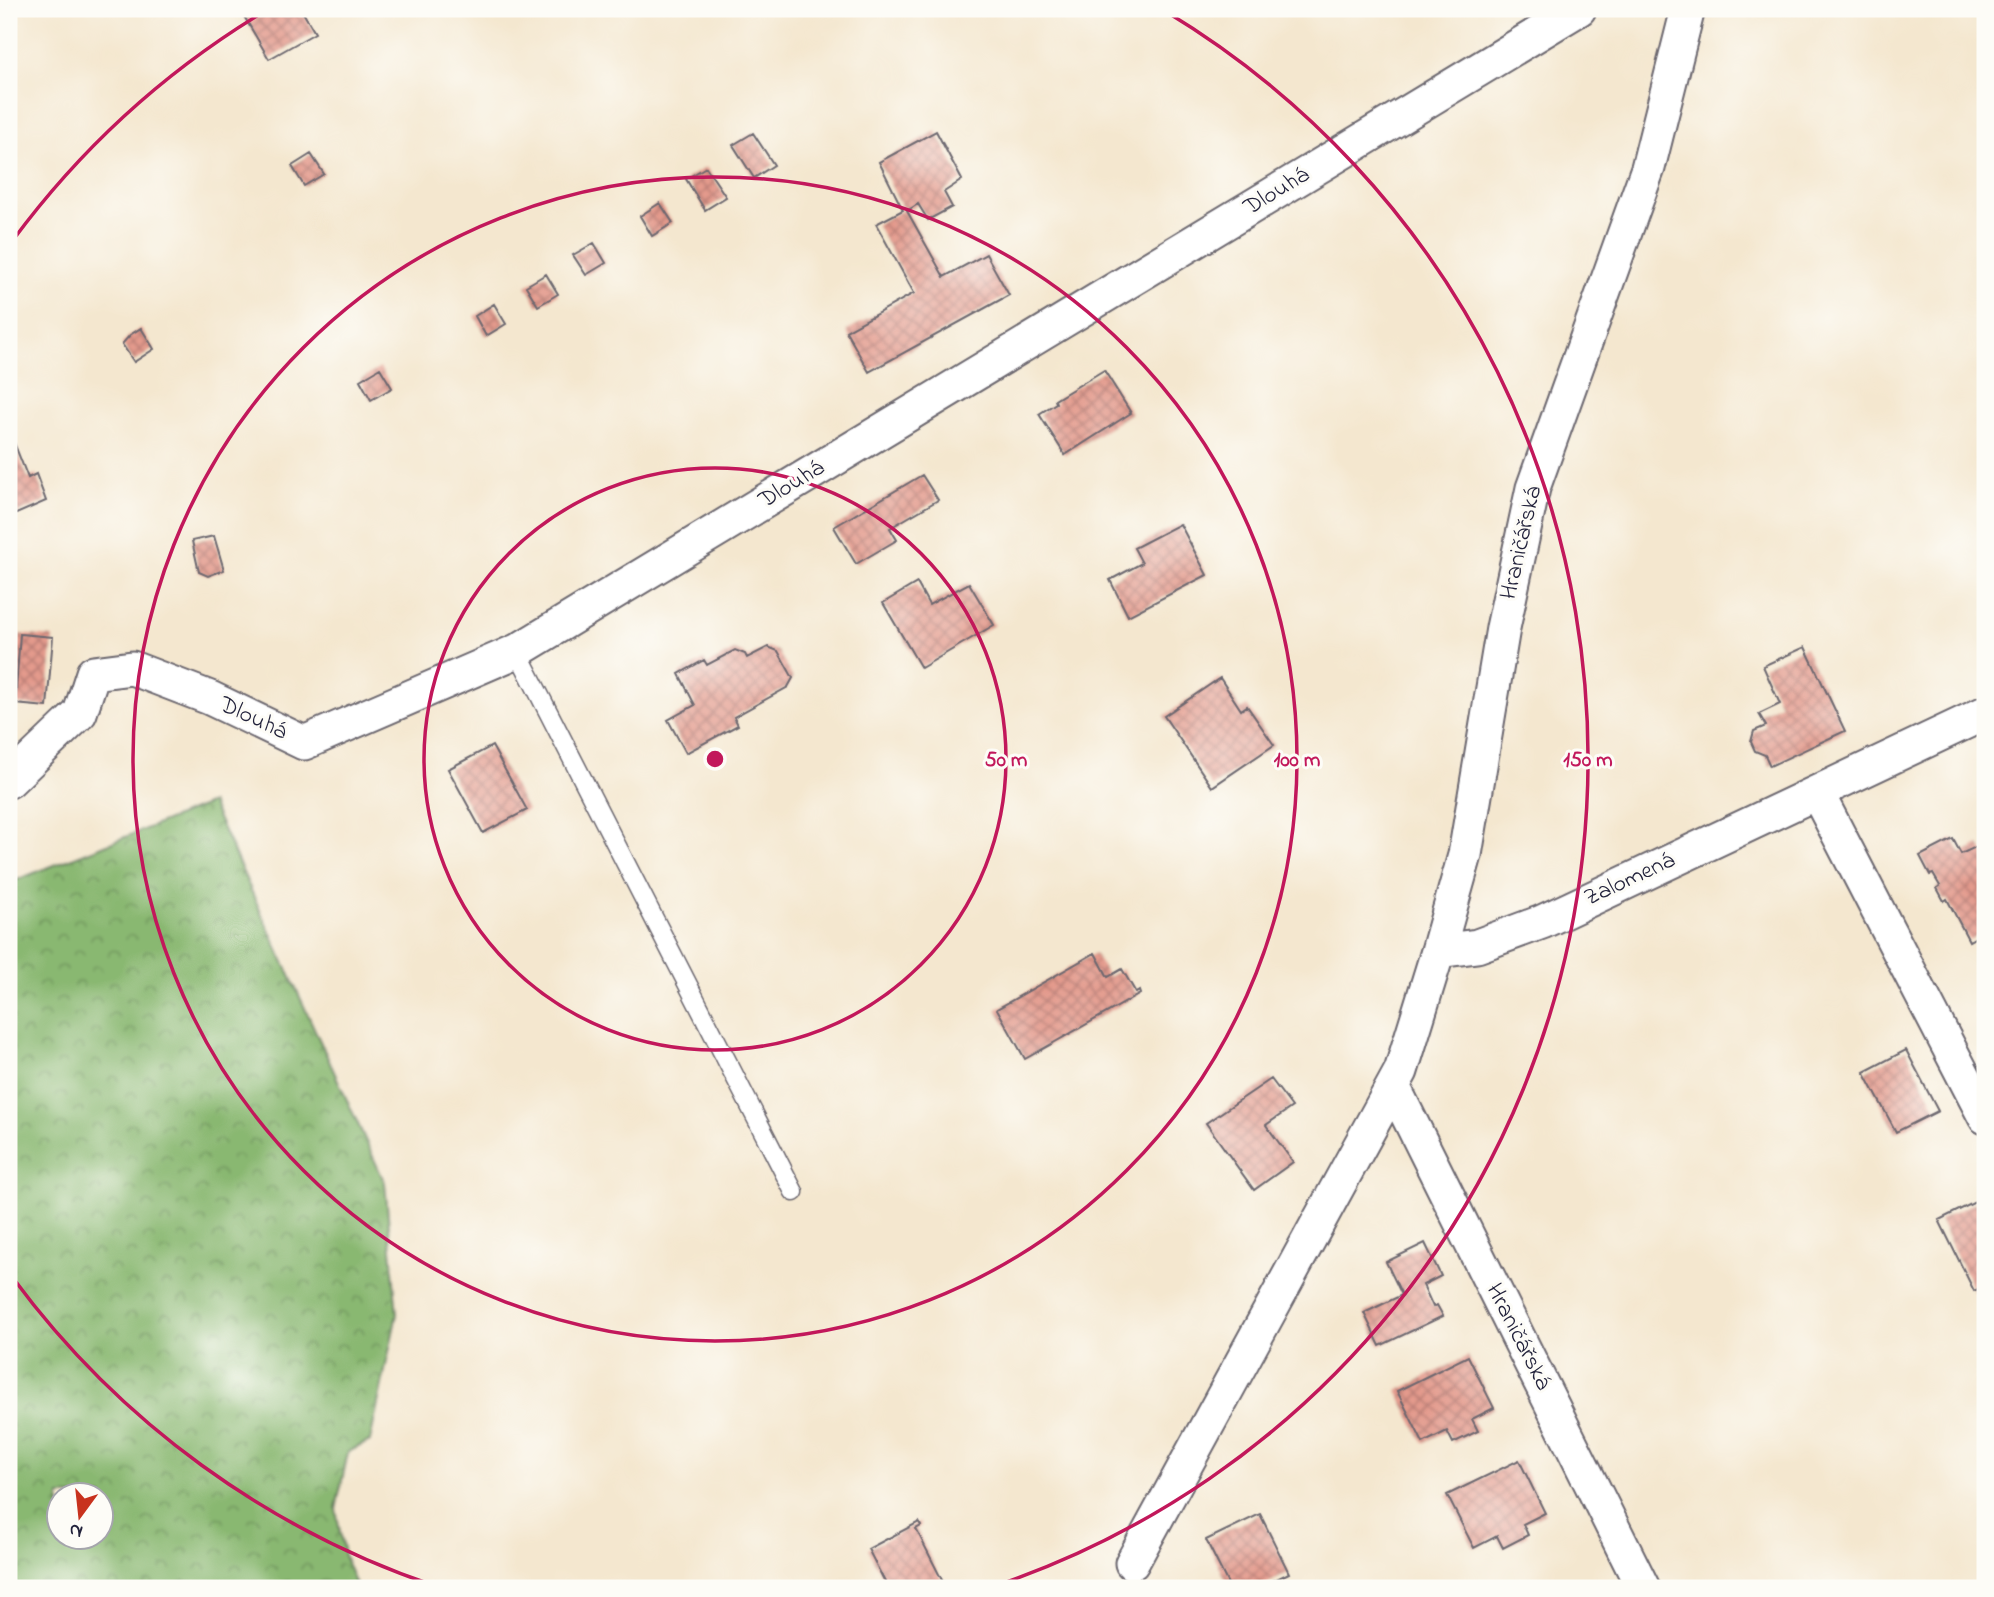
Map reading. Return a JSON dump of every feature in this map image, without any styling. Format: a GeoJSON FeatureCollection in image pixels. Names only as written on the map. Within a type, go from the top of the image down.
{"type":"FeatureCollection","features":[{"type":"Feature","properties":{"kind":"street","name":"Dlouhá"},"geometry":{"type":"LineString","coordinates":[[9,781],[80,713],[93,673],[132,668],[210,698],[304,743],[517,651],[1579,9]]}},
{"type":"Feature","properties":{"kind":"street","name":"Hraničářská"},"geometry":{"type":"LineString","coordinates":[[1132,1563],[1401,1071],[1465,855],[1503,628],[1533,488],[1648,168],[1688,9]]}},
{"type":"Feature","properties":{"kind":"street","name":"Zalomená"},"geometry":{"type":"LineString","coordinates":[[1438,951],[1477,946],[1542,922],[1985,713]]}},
{"type":"Feature","properties":{"kind":"street"},"geometry":{"type":"LineString","coordinates":[[1817,793],[1985,1117]]}},
{"type":"Feature","properties":{"kind":"street","name":"Hraničářská"},"geometry":{"type":"LineString","coordinates":[[1393,1086],[1643,1588]]}},
{"type":"Feature","properties":{"kind":"lane"},"geometry":{"type":"LineString","coordinates":[[517,651],[794,1192]]}},
{"type":"Feature","properties":{"kind":"green space"},"geometry":{"type":"Polygon","coordinates":[[[211,803],[385,1183],[397,1314],[370,1441],[348,1452],[336,1509],[344,1555],[357,1588],[9,1588],[9,883],[211,803]]]}},
{"type":"Feature","properties":{"kind":"building"},"geometry":{"type":"Polygon","coordinates":[[[301,9],[315,33],[269,59],[241,11],[301,9]]]}},
{"type":"Feature","properties":{"kind":"building"},"geometry":{"type":"Polygon","coordinates":[[[936,131],[962,180],[944,192],[952,207],[928,220],[918,204],[907,211],[944,277],[986,254],[1009,295],[869,372],[846,331],[914,293],[876,224],[903,210],[879,162],[936,131]]]}},
{"type":"Feature","properties":{"kind":"building"},"geometry":{"type":"Polygon","coordinates":[[[753,133],[774,165],[754,178],[733,145],[753,133]]]}},
{"type":"Feature","properties":{"kind":"building"},"geometry":{"type":"Polygon","coordinates":[[[311,154],[324,174],[304,186],[292,166],[311,154]]]}},
{"type":"Feature","properties":{"kind":"building"},"geometry":{"type":"Polygon","coordinates":[[[706,167],[726,197],[705,210],[686,179],[706,167]]]}},
{"type":"Feature","properties":{"kind":"building"},"geometry":{"type":"Polygon","coordinates":[[[660,203],[673,223],[652,236],[640,216],[660,203]]]}},
{"type":"Feature","properties":{"kind":"building"},"geometry":{"type":"Polygon","coordinates":[[[594,243],[606,263],[586,275],[573,255],[594,243]]]}},
{"type":"Feature","properties":{"kind":"building"},"geometry":{"type":"Polygon","coordinates":[[[546,274],[558,294],[538,306],[526,286],[546,274]]]}},
{"type":"Feature","properties":{"kind":"building"},"geometry":{"type":"Polygon","coordinates":[[[494,304],[506,324],[486,336],[475,316],[494,304]]]}},
{"type":"Feature","properties":{"kind":"building"},"geometry":{"type":"Polygon","coordinates":[[[141,328],[154,349],[134,362],[122,344],[141,328]]]}},
{"type":"Feature","properties":{"kind":"building"},"geometry":{"type":"Polygon","coordinates":[[[380,368],[392,388],[371,400],[360,380],[380,368]]]}},
{"type":"Feature","properties":{"kind":"building"},"geometry":{"type":"Polygon","coordinates":[[[1104,370],[1131,413],[1065,455],[1039,414],[1056,403],[1055,400],[1104,370]]]}},
{"type":"Feature","properties":{"kind":"building"},"geometry":{"type":"Polygon","coordinates":[[[9,430],[28,478],[36,474],[46,501],[14,515],[9,503],[9,430]]]}},
{"type":"Feature","properties":{"kind":"building"},"geometry":{"type":"Polygon","coordinates":[[[922,475],[938,500],[890,528],[897,540],[856,564],[834,527],[922,475]]]}},
{"type":"Feature","properties":{"kind":"building"},"geometry":{"type":"Polygon","coordinates":[[[1180,524],[1207,575],[1128,616],[1110,580],[1142,563],[1134,548],[1180,524]]]}},
{"type":"Feature","properties":{"kind":"building"},"geometry":{"type":"Polygon","coordinates":[[[214,536],[224,570],[208,576],[199,572],[192,541],[214,536]]]}},
{"type":"Feature","properties":{"kind":"building"},"geometry":{"type":"Polygon","coordinates":[[[917,583],[929,605],[969,583],[994,625],[921,668],[883,603],[917,583]]]}},
{"type":"Feature","properties":{"kind":"building"},"geometry":{"type":"Polygon","coordinates":[[[20,634],[53,637],[47,707],[15,704],[20,634]]]}},
{"type":"Feature","properties":{"kind":"building"},"geometry":{"type":"Polygon","coordinates":[[[768,647],[778,651],[793,678],[788,687],[734,717],[738,725],[686,753],[668,720],[695,705],[679,674],[704,660],[707,665],[735,650],[745,654],[747,658],[768,647]]]}},
{"type":"Feature","properties":{"kind":"building"},"geometry":{"type":"Polygon","coordinates":[[[1805,647],[1845,731],[1770,766],[1765,755],[1755,751],[1751,742],[1754,731],[1766,726],[1759,714],[1780,704],[1763,666],[1805,647]]]}},
{"type":"Feature","properties":{"kind":"building"},"geometry":{"type":"Polygon","coordinates":[[[1220,678],[1241,710],[1247,706],[1274,745],[1212,787],[1164,716],[1220,678]]]}},
{"type":"Feature","properties":{"kind":"building"},"geometry":{"type":"Polygon","coordinates":[[[492,746],[527,810],[483,833],[448,769],[492,746]]]}},
{"type":"Feature","properties":{"kind":"building"},"geometry":{"type":"Polygon","coordinates":[[[1953,839],[1961,854],[1980,845],[1985,854],[1985,932],[1969,941],[1947,899],[1944,901],[1937,888],[1940,886],[1933,874],[1930,875],[1920,856],[1953,839]]]}},
{"type":"Feature","properties":{"kind":"building"},"geometry":{"type":"Polygon","coordinates":[[[1095,953],[1108,977],[1122,969],[1136,993],[1139,991],[1140,994],[1025,1059],[997,1009],[1095,953]]]}},
{"type":"Feature","properties":{"kind":"building"},"geometry":{"type":"Polygon","coordinates":[[[1906,1050],[1938,1111],[1896,1132],[1864,1072],[1906,1050]]]}},
{"type":"Feature","properties":{"kind":"building"},"geometry":{"type":"Polygon","coordinates":[[[1271,1079],[1292,1107],[1266,1125],[1293,1162],[1254,1190],[1206,1123],[1271,1079]]]}},
{"type":"Feature","properties":{"kind":"building"},"geometry":{"type":"Polygon","coordinates":[[[1981,1199],[1985,1208],[1985,1286],[1974,1291],[1939,1220],[1981,1199]]]}},
{"type":"Feature","properties":{"kind":"building"},"geometry":{"type":"Polygon","coordinates":[[[1425,1243],[1441,1276],[1423,1285],[1433,1307],[1437,1305],[1443,1316],[1380,1346],[1364,1313],[1402,1295],[1386,1262],[1425,1243]]]}},
{"type":"Feature","properties":{"kind":"building"},"geometry":{"type":"Polygon","coordinates":[[[1468,1356],[1494,1408],[1472,1419],[1478,1431],[1453,1443],[1447,1431],[1423,1443],[1397,1391],[1468,1356]]]}},
{"type":"Feature","properties":{"kind":"building"},"geometry":{"type":"Polygon","coordinates":[[[1519,1460],[1545,1513],[1523,1524],[1528,1535],[1503,1548],[1497,1536],[1474,1548],[1447,1495],[1519,1460]]]}},
{"type":"Feature","properties":{"kind":"building"},"geometry":{"type":"Polygon","coordinates":[[[1260,1514],[1289,1573],[1258,1588],[1230,1588],[1206,1540],[1260,1514]]]}},
{"type":"Feature","properties":{"kind":"building"},"geometry":{"type":"Polygon","coordinates":[[[919,1522],[921,1526],[916,1529],[946,1588],[888,1588],[868,1549],[919,1522]]]}}]}
